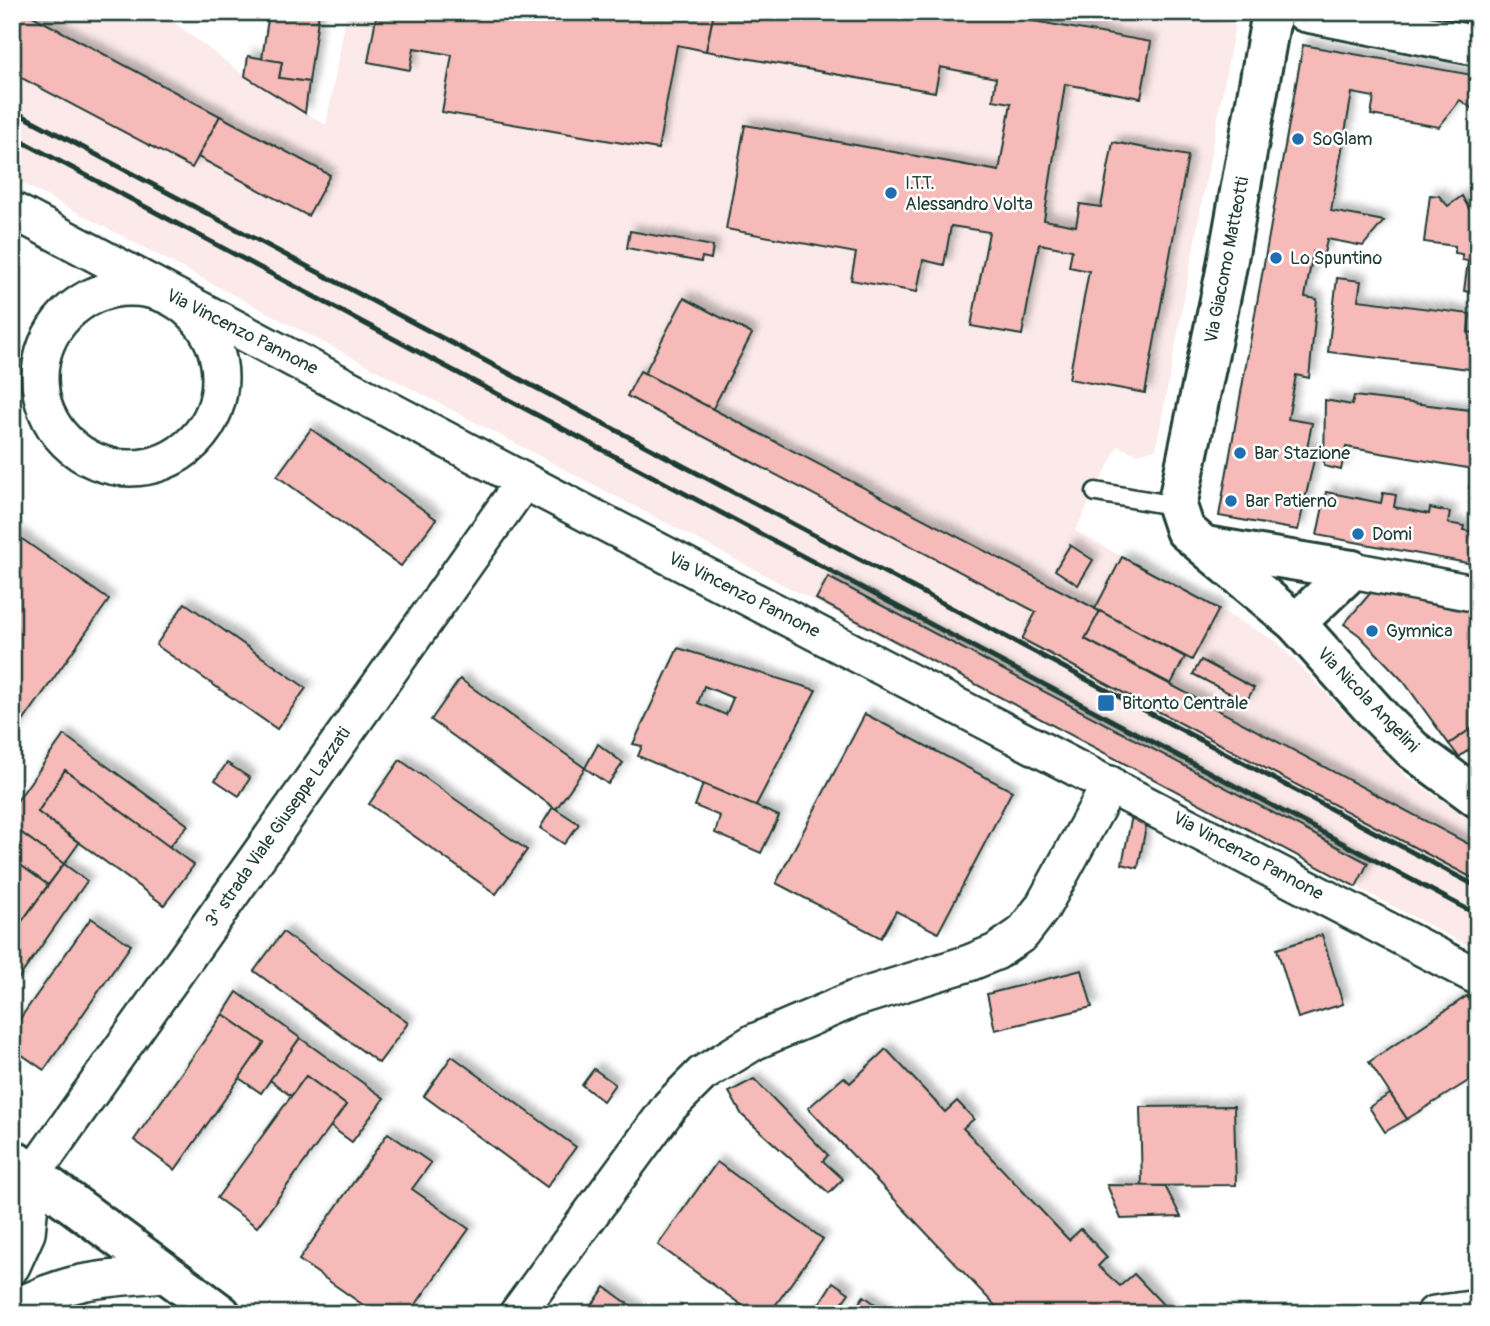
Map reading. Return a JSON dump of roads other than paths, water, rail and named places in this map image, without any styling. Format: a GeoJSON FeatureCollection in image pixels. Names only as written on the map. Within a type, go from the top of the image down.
{"type":"FeatureCollection","features":[{"type":"Feature","properties":{"kind":"street","name":"Via Giacomo Matteotti"},"geometry":{"type":"LineString","coordinates":[[1177,506],[1225,276],[1272,12]]}},
{"type":"Feature","properties":{"kind":"street"},"geometry":{"type":"LineString","coordinates":[[1305,12],[1478,46]]}},
{"type":"Feature","properties":{"kind":"street","name":"Via Vincenzo Pannone"},"geometry":{"type":"LineString","coordinates":[[12,210],[524,481],[1478,977]]}},
{"type":"Feature","properties":{"kind":"street"},"geometry":{"type":"LineString","coordinates":[[138,289],[169,295],[194,314],[211,340],[220,370],[217,401],[205,429],[183,452],[156,465],[128,469],[100,463],[75,449],[55,428],[43,402],[40,374],[46,346],[60,322],[81,302],[107,291],[138,289]]}},
{"type":"Feature","properties":{"kind":"street"},"geometry":{"type":"LineString","coordinates":[[12,371],[46,346]]}},
{"type":"Feature","properties":{"kind":"street","name":"3^ strada Viale Giuseppe Lazzati"},"geometry":{"type":"LineString","coordinates":[[22,1167],[524,481]]}},
{"type":"Feature","properties":{"kind":"street","name":"Via Nicola Angelini"},"geometry":{"type":"LineString","coordinates":[[1177,506],[1185,530],[1296,623],[1397,734],[1478,798]]}},
{"type":"Feature","properties":{"kind":"street"},"geometry":{"type":"LineString","coordinates":[[1202,545],[1478,594]]}},
{"type":"Feature","properties":{"kind":"street"},"geometry":{"type":"LineString","coordinates":[[1296,623],[1352,570]]}},
{"type":"Feature","properties":{"kind":"street"},"geometry":{"type":"LineString","coordinates":[[517,1314],[670,1106],[702,1074],[754,1042],[854,999],[969,964],[996,952],[1022,934],[1042,908],[1110,784]]}},
{"type":"Feature","properties":{"kind":"street"},"geometry":{"type":"LineString","coordinates":[[12,1266],[27,1233],[22,1167]]}},
{"type":"Feature","properties":{"kind":"street"},"geometry":{"type":"LineString","coordinates":[[22,1167],[221,1314]]}},
{"type":"Feature","properties":{"kind":"street"},"geometry":{"type":"LineString","coordinates":[[12,1310],[44,1292],[95,1279],[167,1274]]}},
{"type":"Feature","properties":{"kind":"street"},"geometry":{"type":"LineString","coordinates":[[1434,1314],[1478,1308]]}},
{"type":"Feature","properties":{"kind":"lane"},"geometry":{"type":"LineString","coordinates":[[1096,492],[1177,506]]}},
{"type":"Feature","properties":{"kind":"railway"},"geometry":{"type":"LineString","coordinates":[[12,110],[1478,887]]}},
{"type":"Feature","properties":{"kind":"railway"},"geometry":{"type":"LineString","coordinates":[[12,136],[1478,915]]}},
{"type":"Feature","properties":{"kind":"place","name":"SoGlam"},"geometry":{"type":"Point","coordinates":[1298,139]}},
{"type":"Feature","properties":{"kind":"place","name":"I.T.T. Alessandro Volta"},"geometry":{"type":"Point","coordinates":[891,193]}},
{"type":"Feature","properties":{"kind":"place","name":"Lo Spuntino"},"geometry":{"type":"Point","coordinates":[1276,258]}},
{"type":"Feature","properties":{"kind":"place","name":"Bar Stazione"},"geometry":{"type":"Point","coordinates":[1240,453]}},
{"type":"Feature","properties":{"kind":"place","name":"Bar Patierno"},"geometry":{"type":"Point","coordinates":[1231,501]}},
{"type":"Feature","properties":{"kind":"place","name":"Domi"},"geometry":{"type":"Point","coordinates":[1358,534]}},
{"type":"Feature","properties":{"kind":"place","name":"Gymnica"},"geometry":{"type":"Point","coordinates":[1372,631]}},
{"type":"Feature","properties":{"kind":"place","name":"Bitonto Centrale"},"geometry":{"type":"Point","coordinates":[1106,703]}}]}
